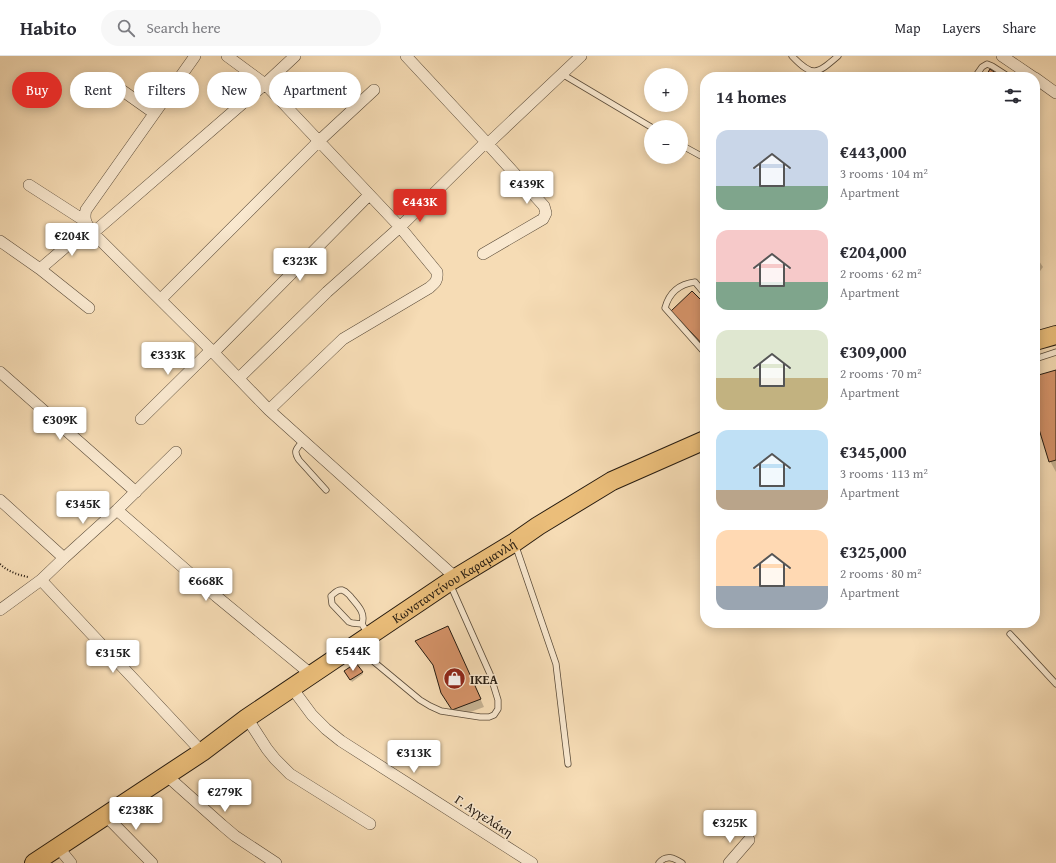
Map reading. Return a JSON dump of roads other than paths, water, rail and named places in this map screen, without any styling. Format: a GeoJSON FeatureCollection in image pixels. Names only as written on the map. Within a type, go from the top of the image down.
{"type":"FeatureCollection","features":[{"type":"Feature","properties":{"kind":"main road","name":"Κωνσταντίνου Καραμανλή"},"geometry":{"type":"LineString","coordinates":[[34,863],[202,752],[247,718],[312,675],[362,635],[612,481],[700,442]]}},
{"type":"Feature","properties":{"kind":"street"},"geometry":{"type":"LineString","coordinates":[[89,227],[85,215],[86,210],[195,56]]}},
{"type":"Feature","properties":{"kind":"street"},"geometry":{"type":"LineString","coordinates":[[227,56],[265,84],[400,227],[438,272],[438,278],[429,288],[343,339],[269,410]]}},
{"type":"Feature","properties":{"kind":"street"},"geometry":{"type":"LineString","coordinates":[[40,269],[89,227],[265,84],[295,56]]}},
{"type":"Feature","properties":{"kind":"street"},"geometry":{"type":"LineString","coordinates":[[406,56],[544,206],[546,213],[543,219],[483,254]]}},
{"type":"Feature","properties":{"kind":"street"},"geometry":{"type":"LineString","coordinates":[[239,378],[327,292],[400,227],[486,142],[494,138],[581,56]]}},
{"type":"Feature","properties":{"kind":"street"},"geometry":{"type":"LineString","coordinates":[[1002,56],[1025,72]]}},
{"type":"Feature","properties":{"kind":"street"},"geometry":{"type":"LineString","coordinates":[[1040,82],[1056,93]]}},
{"type":"Feature","properties":{"kind":"street"},"geometry":{"type":"LineString","coordinates":[[161,299],[320,141],[374,90]]}},
{"type":"Feature","properties":{"kind":"street"},"geometry":{"type":"LineString","coordinates":[[126,93],[154,113]]}},
{"type":"Feature","properties":{"kind":"street"},"geometry":{"type":"LineString","coordinates":[[29,185],[89,227],[213,351],[269,410],[452,580]]}},
{"type":"Feature","properties":{"kind":"street"},"geometry":{"type":"LineString","coordinates":[[141,419],[213,351],[369,195]]}},
{"type":"Feature","properties":{"kind":"street"},"geometry":{"type":"LineString","coordinates":[[0,241],[40,269],[89,308]]}},
{"type":"Feature","properties":{"kind":"street"},"geometry":{"type":"LineString","coordinates":[[0,372],[136,492]]}},
{"type":"Feature","properties":{"kind":"street"},"geometry":{"type":"LineString","coordinates":[[0,610],[41,580],[136,492],[176,452]]}},
{"type":"Feature","properties":{"kind":"street"},"geometry":{"type":"LineString","coordinates":[[0,500],[64,558]]}},
{"type":"Feature","properties":{"kind":"street"},"geometry":{"type":"LineString","coordinates":[[117,510],[216,596],[312,675]]}},
{"type":"Feature","properties":{"kind":"street"},"geometry":{"type":"LineString","coordinates":[[41,580],[202,752]]}},
{"type":"Feature","properties":{"kind":"street","name":"Γ. Αγγελάκη"},"geometry":{"type":"LineString","coordinates":[[292,688],[312,715],[340,741],[532,863]]}},
{"type":"Feature","properties":{"kind":"street"},"geometry":{"type":"LineString","coordinates":[[247,718],[267,749],[290,774],[370,824]]}},
{"type":"Feature","properties":{"kind":"street"},"geometry":{"type":"LineString","coordinates":[[166,775],[226,829],[276,863]]}},
{"type":"Feature","properties":{"kind":"street"},"geometry":{"type":"LineString","coordinates":[[105,815],[152,863]]}},
{"type":"Feature","properties":{"kind":"street"},"geometry":{"type":"LineString","coordinates":[[729,863],[749,840]]}},
{"type":"Feature","properties":{"kind":"street"},"geometry":{"type":"LineString","coordinates":[[58,847],[71,863]]}},
{"type":"Feature","properties":{"kind":"lane"},"geometry":{"type":"LineString","coordinates":[[792,56],[802,66],[810,71],[817,71],[838,56]]}},
{"type":"Feature","properties":{"kind":"lane"},"geometry":{"type":"LineString","coordinates":[[978,72],[982,67],[987,64],[1000,72]]}},
{"type":"Feature","properties":{"kind":"lane"},"geometry":{"type":"LineString","coordinates":[[1009,72],[1014,64]]}},
{"type":"Feature","properties":{"kind":"lane"},"geometry":{"type":"LineString","coordinates":[[562,74],[644,123]]}},
{"type":"Feature","properties":{"kind":"lane"},"geometry":{"type":"LineString","coordinates":[[688,148],[700,156]]}},
{"type":"Feature","properties":{"kind":"lane"},"geometry":{"type":"LineString","coordinates":[[700,288],[695,282],[684,284],[672,293],[665,308],[700,347]]}},
{"type":"Feature","properties":{"kind":"lane"},"geometry":{"type":"LineString","coordinates":[[1040,357],[1056,352]]}},
{"type":"Feature","properties":{"kind":"lane"},"geometry":{"type":"LineString","coordinates":[[303,441],[297,448],[296,456],[326,490]]}},
{"type":"Feature","properties":{"kind":"lane"},"geometry":{"type":"LineString","coordinates":[[515,542],[556,664],[568,764]]}},
{"type":"Feature","properties":{"kind":"lane"},"geometry":{"type":"LineString","coordinates":[[362,635],[332,604],[332,596],[336,591],[345,591],[360,607],[363,619],[362,635],[369,657],[420,700],[441,711],[489,718],[494,715],[498,709],[498,700],[494,686],[452,580]]}},
{"type":"Feature","properties":{"kind":"lane"},"geometry":{"type":"LineString","coordinates":[[1010,634],[1056,684]]}},
{"type":"Feature","properties":{"kind":"lane"},"geometry":{"type":"LineString","coordinates":[[659,863],[662,859],[667,858],[673,858],[682,863]]}},
{"type":"Feature","properties":{"kind":"place","name":"IKEA"},"geometry":{"type":"Point","coordinates":[454,679]}}]}
